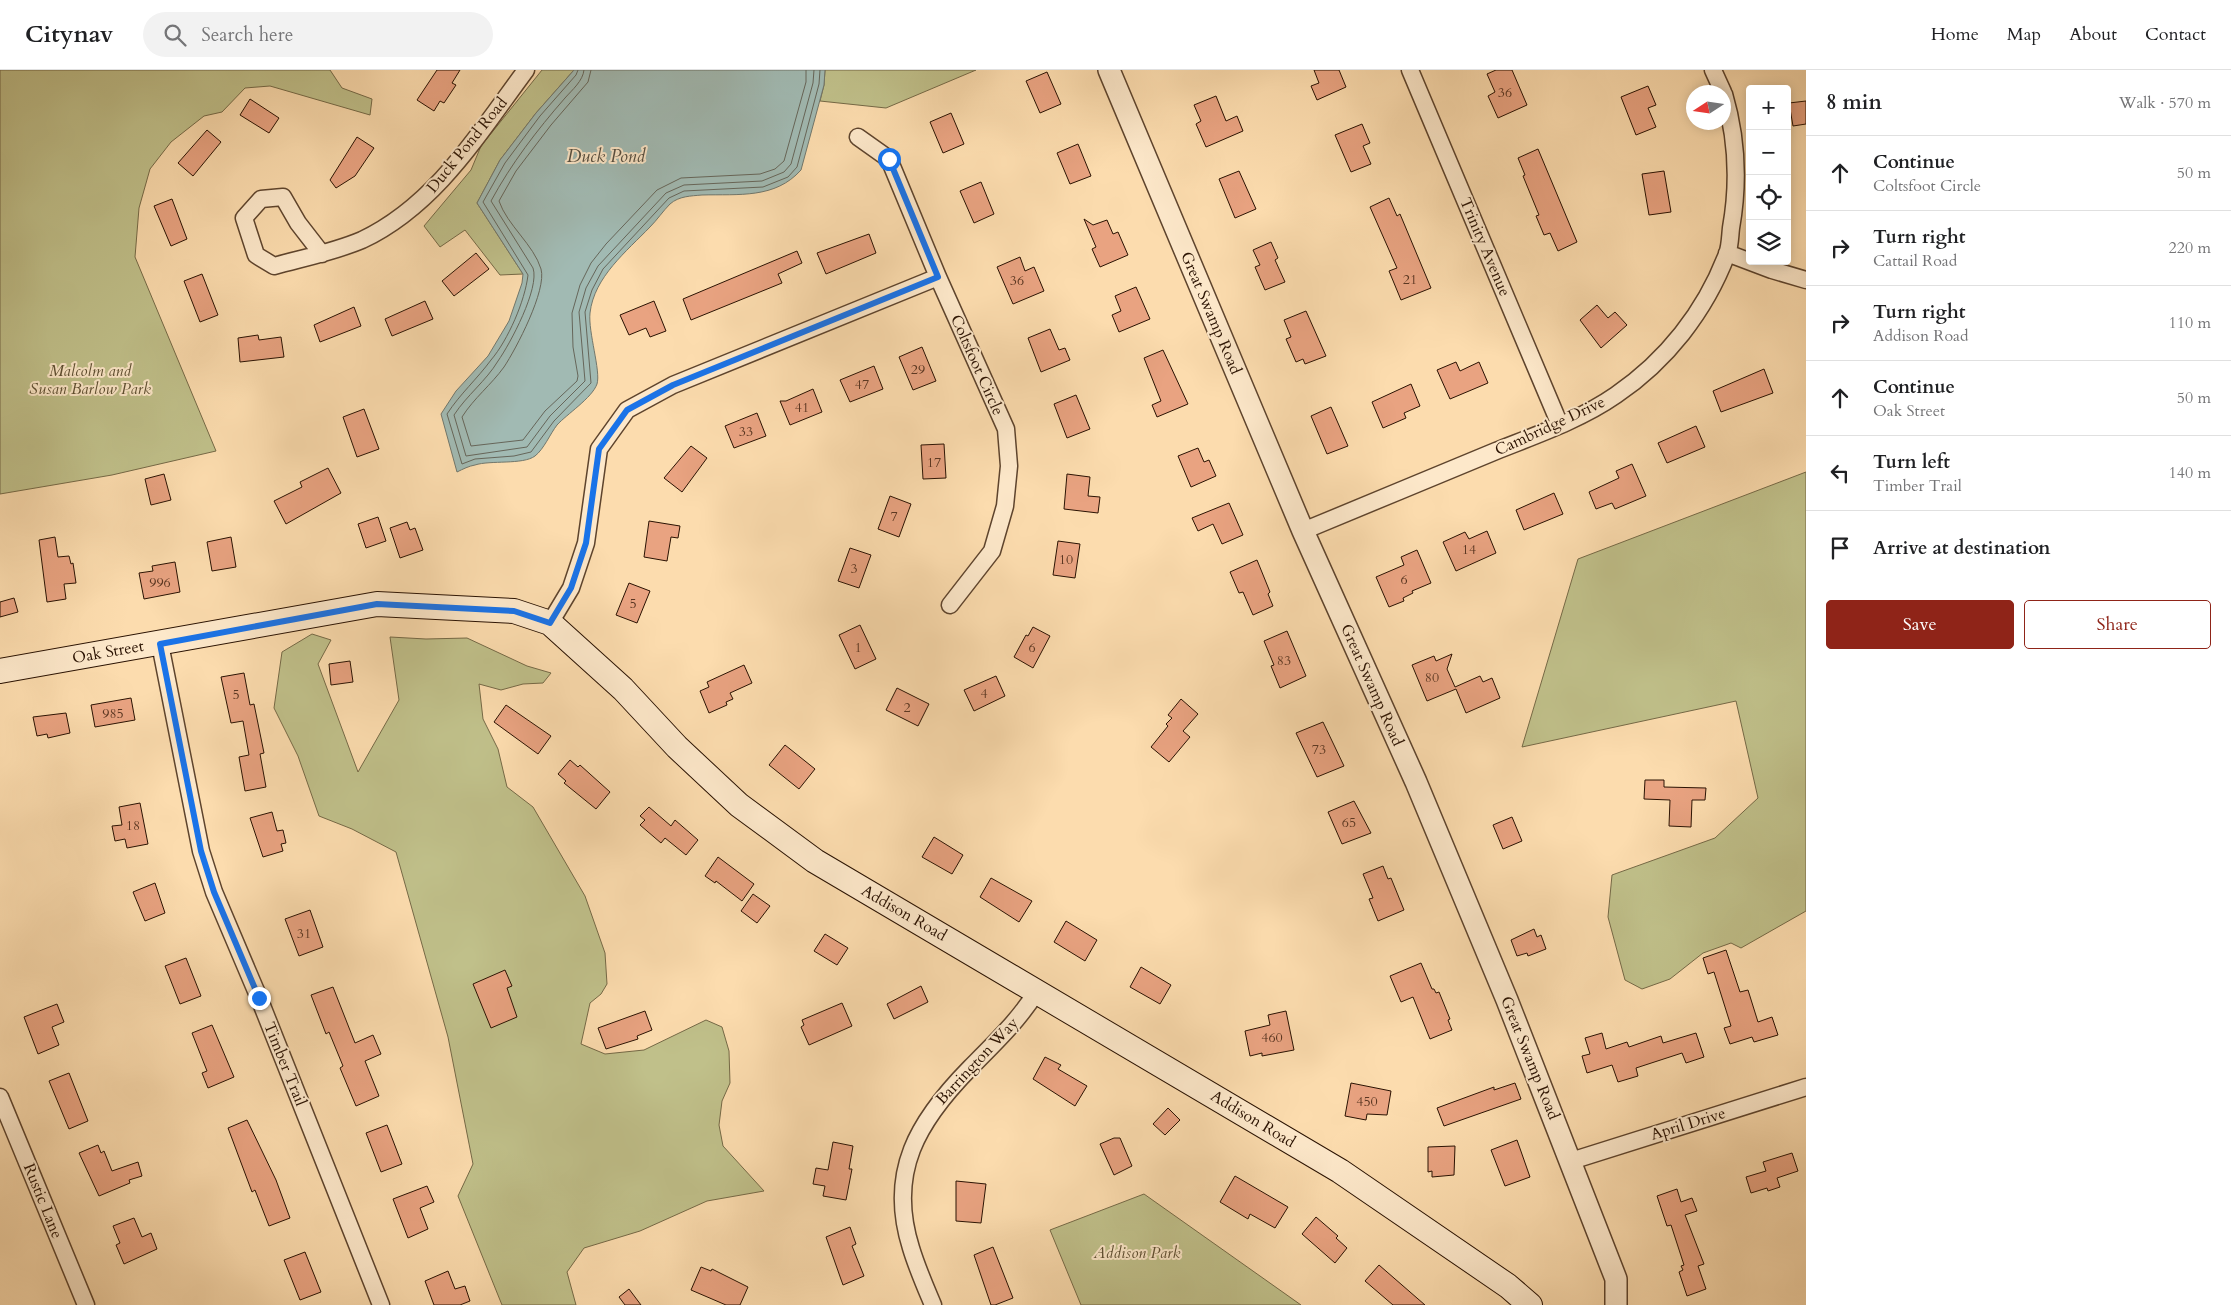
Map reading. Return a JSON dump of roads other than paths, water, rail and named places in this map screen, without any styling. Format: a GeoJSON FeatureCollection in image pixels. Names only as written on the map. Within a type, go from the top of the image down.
{"type":"FeatureCollection","features":[{"type":"Feature","properties":{"kind":"main road","name":"Addison Road"},"geometry":{"type":"LineString","coordinates":[[275,622],[377,604],[514,611],[550,623],[623,689],[677,747],[739,805],[815,861],[1340,1171],[1508,1286],[1530,1305]]}},
{"type":"Feature","properties":{"kind":"main road","name":"Oak Street"},"geometry":{"type":"LineString","coordinates":[[0,671],[275,622]]}},
{"type":"Feature","properties":{"kind":"street","name":"Duck Pond Road"},"geometry":{"type":"LineString","coordinates":[[322,254],[298,223],[283,198],[261,198],[244,218],[256,254],[274,266],[322,254],[362,239],[413,208],[445,178],[526,70]]}},
{"type":"Feature","properties":{"kind":"street","name":"Great Swamp Road"},"geometry":{"type":"LineString","coordinates":[[1109,70],[1303,531],[1416,782],[1507,1000],[1616,1279],[1616,1305]]}},
{"type":"Feature","properties":{"kind":"street","name":"Trinity Avenue"},"geometry":{"type":"LineString","coordinates":[[1410,70],[1560,425]]}},
{"type":"Feature","properties":{"kind":"street","name":"Cambridge Drive"},"geometry":{"type":"LineString","coordinates":[[1713,70],[1720,85]]}},
{"type":"Feature","properties":{"kind":"street","name":"Cambridge Drive"},"geometry":{"type":"LineString","coordinates":[[1303,531],[1560,425],[1615,396],[1656,364],[1685,330],[1712,286],[1727,253],[1734,214],[1736,176],[1734,136],[1731,124]]}},
{"type":"Feature","properties":{"kind":"street","name":"Coltsfoot Circle"},"geometry":{"type":"LineString","coordinates":[[858,137],[889,159],[938,277],[1006,428],[1009,466],[1005,506],[992,551],[950,605]]}},
{"type":"Feature","properties":{"kind":"street"},"geometry":{"type":"LineString","coordinates":[[1727,253],[1772,270],[1806,280]]}},
{"type":"Feature","properties":{"kind":"street"},"geometry":{"type":"LineString","coordinates":[[550,623],[571,588],[586,543],[599,449],[627,410],[673,385],[938,277]]}},
{"type":"Feature","properties":{"kind":"street","name":"Timber Trail"},"geometry":{"type":"LineString","coordinates":[[160,644],[201,851],[214,892],[259,998],[381,1305]]}},
{"type":"Feature","properties":{"kind":"street","name":"Barrington Way"},"geometry":{"type":"LineString","coordinates":[[933,1305],[916,1264],[906,1229],[905,1171],[910,1154],[917,1137],[935,1106],[1011,1026],[1037,991]]}},
{"type":"Feature","properties":{"kind":"street","name":"April Drive"},"geometry":{"type":"LineString","coordinates":[[1571,1162],[1806,1087]]}},
{"type":"Feature","properties":{"kind":"street","name":"Rustic Lane"},"geometry":{"type":"LineString","coordinates":[[0,1097],[86,1305]]}},
{"type":"Feature","properties":{"kind":"water","name":"Duck Pond"},"geometry":{"type":"Polygon","coordinates":[[[574,70],[825,70],[824,85],[801,170],[780,186],[768,190],[743,194],[689,196],[677,199],[670,204],[622,255],[598,288],[593,300],[590,321],[598,378],[597,384],[590,395],[557,425],[541,449],[530,459],[481,464],[457,472],[441,414],[456,391],[488,356],[509,321],[522,283],[523,274],[477,203],[500,160],[536,113],[574,70]]]}},
{"type":"Feature","properties":{"kind":"park label","name":"Malcolm and Susan Barlow Park"},"geometry":{"type":"Point","coordinates":[90,380]}},
{"type":"Feature","properties":{"kind":"park label","name":"Addison Park"},"geometry":{"type":"Point","coordinates":[1137,1253]}}]}
